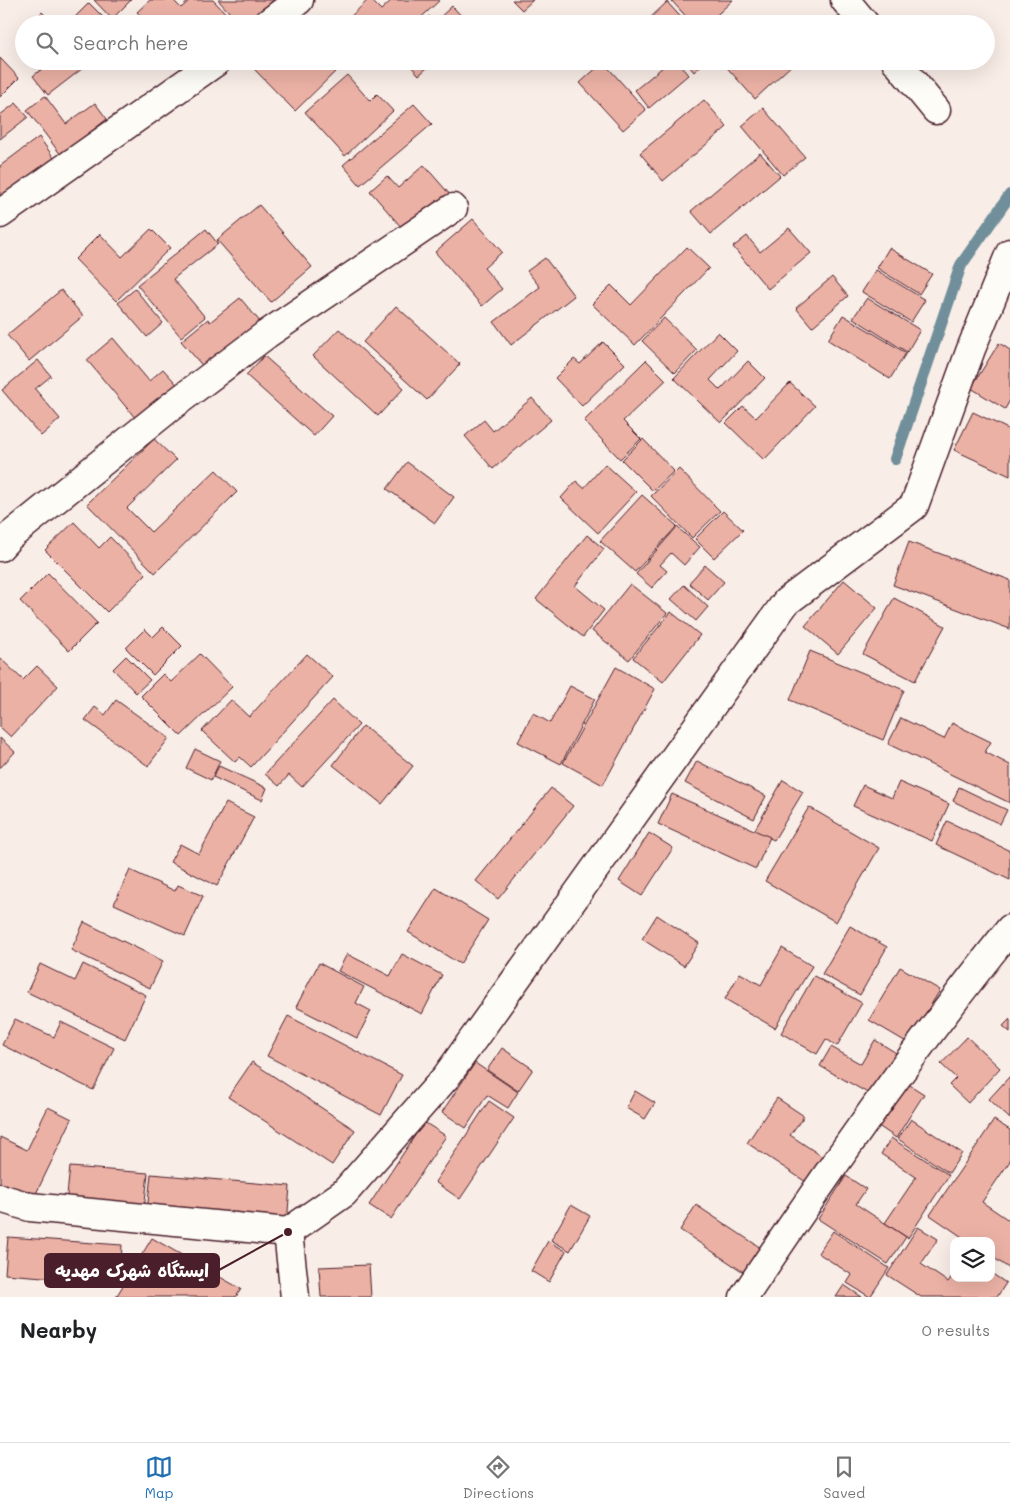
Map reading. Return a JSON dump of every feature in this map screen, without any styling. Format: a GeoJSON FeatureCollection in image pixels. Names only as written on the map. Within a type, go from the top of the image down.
{"type":"FeatureCollection","features":[{"type":"Feature","properties":{"kind":"street"},"geometry":{"type":"LineString","coordinates":[[279,15],[299,0]]}},
{"type":"Feature","properties":{"kind":"street"},"geometry":{"type":"LineString","coordinates":[[845,0],[858,15]]}},
{"type":"Feature","properties":{"kind":"street"},"geometry":{"type":"LineString","coordinates":[[0,214],[204,70]]}},
{"type":"Feature","properties":{"kind":"street"},"geometry":{"type":"LineString","coordinates":[[903,70],[936,110]]}},
{"type":"Feature","properties":{"kind":"street"},"geometry":{"type":"LineString","coordinates":[[0,547],[8,538],[174,405],[267,334],[452,208]]}},
{"type":"Feature","properties":{"kind":"street"},"geometry":{"type":"LineString","coordinates":[[0,1198],[30,1207],[288,1232],[344,1193],[446,1077],[786,602],[914,506],[1010,253]]}},
{"type":"Feature","properties":{"kind":"street"},"geometry":{"type":"LineString","coordinates":[[744,1297],[818,1186],[963,988],[1010,929]]}},
{"type":"Feature","properties":{"kind":"street"},"geometry":{"type":"LineString","coordinates":[[288,1232],[289,1293]]}},
{"type":"Feature","properties":{"kind":"building"},"geometry":{"type":"Polygon","coordinates":[[[94,0],[131,0],[116,15],[108,15],[94,0]]]}},
{"type":"Feature","properties":{"kind":"building"},"geometry":{"type":"Polygon","coordinates":[[[150,0],[173,0],[181,8],[190,0],[213,0],[227,15],[140,15],[137,12],[150,0]]]}},
{"type":"Feature","properties":{"kind":"building"},"geometry":{"type":"Polygon","coordinates":[[[218,0],[278,0],[262,15],[232,15],[218,0]]]}},
{"type":"Feature","properties":{"kind":"building"},"geometry":{"type":"Polygon","coordinates":[[[368,0],[371,0],[381,10],[392,0],[440,0],[424,15],[352,15],[368,0]]]}},
{"type":"Feature","properties":{"kind":"building"},"geometry":{"type":"Polygon","coordinates":[[[512,0],[533,0],[522,10],[512,0]]]}},
{"type":"Feature","properties":{"kind":"building"},"geometry":{"type":"Polygon","coordinates":[[[671,0],[733,0],[717,15],[685,15],[671,0]]]}},
{"type":"Feature","properties":{"kind":"building"},"geometry":{"type":"Polygon","coordinates":[[[667,2],[679,15],[653,15],[667,2]]]}},
{"type":"Feature","properties":{"kind":"building"},"geometry":{"type":"Polygon","coordinates":[[[89,3],[101,15],[77,15],[89,3]]]}},
{"type":"Feature","properties":{"kind":"building"},"geometry":{"type":"Polygon","coordinates":[[[452,6],[460,15],[442,15],[452,6]]]}},
{"type":"Feature","properties":{"kind":"building"},"geometry":{"type":"Polygon","coordinates":[[[0,58],[19,78],[0,97],[0,58]]]}},
{"type":"Feature","properties":{"kind":"building"},"geometry":{"type":"Polygon","coordinates":[[[41,70],[80,70],[48,95],[33,76],[41,70]]]}},
{"type":"Feature","properties":{"kind":"building"},"geometry":{"type":"Polygon","coordinates":[[[255,70],[337,70],[295,111],[255,70]]]}},
{"type":"Feature","properties":{"kind":"building"},"geometry":{"type":"Polygon","coordinates":[[[414,70],[425,70],[419,75],[414,70]]]}},
{"type":"Feature","properties":{"kind":"building"},"geometry":{"type":"Polygon","coordinates":[[[594,70],[610,70],[646,110],[623,130],[580,83],[594,70]]]}},
{"type":"Feature","properties":{"kind":"building"},"geometry":{"type":"Polygon","coordinates":[[[659,70],[684,70],[688,75],[649,108],[635,90],[659,70]]]}},
{"type":"Feature","properties":{"kind":"building"},"geometry":{"type":"Polygon","coordinates":[[[729,70],[786,70],[755,99],[729,70]]]}},
{"type":"Feature","properties":{"kind":"building"},"geometry":{"type":"Polygon","coordinates":[[[347,75],[370,101],[377,94],[393,111],[345,156],[305,112],[347,75]]]}},
{"type":"Feature","properties":{"kind":"building"},"geometry":{"type":"Polygon","coordinates":[[[45,96],[66,124],[95,103],[107,119],[61,155],[27,110],[45,96]]]}},
{"type":"Feature","properties":{"kind":"building"},"geometry":{"type":"Polygon","coordinates":[[[704,100],[727,127],[663,181],[640,153],[704,100]]]}},
{"type":"Feature","properties":{"kind":"building"},"geometry":{"type":"Polygon","coordinates":[[[16,103],[28,117],[0,139],[0,115],[16,103]]]}},
{"type":"Feature","properties":{"kind":"building"},"geometry":{"type":"Polygon","coordinates":[[[414,104],[432,124],[360,185],[343,165],[414,104]]]}},
{"type":"Feature","properties":{"kind":"building"},"geometry":{"type":"Polygon","coordinates":[[[763,108],[805,157],[783,175],[742,126],[763,108]]]}},
{"type":"Feature","properties":{"kind":"building"},"geometry":{"type":"Polygon","coordinates":[[[39,137],[54,158],[2,197],[0,194],[0,166],[39,137]]]}},
{"type":"Feature","properties":{"kind":"building"},"geometry":{"type":"Polygon","coordinates":[[[760,153],[780,176],[711,234],[691,211],[760,153]]]}},
{"type":"Feature","properties":{"kind":"building"},"geometry":{"type":"Polygon","coordinates":[[[424,165],[452,197],[408,235],[370,191],[387,176],[398,188],[424,165]]]}},
{"type":"Feature","properties":{"kind":"building"},"geometry":{"type":"Polygon","coordinates":[[[259,205],[312,267],[271,302],[217,240],[259,205]]]}},
{"type":"Feature","properties":{"kind":"building"},"geometry":{"type":"Polygon","coordinates":[[[473,219],[502,252],[484,268],[502,289],[482,306],[435,252],[473,219]]]}},
{"type":"Feature","properties":{"kind":"building"},"geometry":{"type":"Polygon","coordinates":[[[789,228],[811,253],[768,289],[733,247],[747,236],[760,252],[789,228]]]}},
{"type":"Feature","properties":{"kind":"building"},"geometry":{"type":"Polygon","coordinates":[[[151,229],[170,248],[116,301],[75,259],[100,234],[122,257],[151,229]]]}},
{"type":"Feature","properties":{"kind":"building"},"geometry":{"type":"Polygon","coordinates":[[[206,229],[218,244],[173,279],[205,317],[181,337],[137,285],[206,229]]]}},
{"type":"Feature","properties":{"kind":"building"},"geometry":{"type":"Polygon","coordinates":[[[687,247],[709,268],[635,345],[592,304],[611,285],[631,305],[687,247]]]}},
{"type":"Feature","properties":{"kind":"building"},"geometry":{"type":"Polygon","coordinates":[[[889,248],[932,274],[919,294],[877,268],[889,248]]]}},
{"type":"Feature","properties":{"kind":"building"},"geometry":{"type":"Polygon","coordinates":[[[545,258],[574,296],[511,345],[494,322],[540,287],[527,271],[545,258]]]}},
{"type":"Feature","properties":{"kind":"building"},"geometry":{"type":"Polygon","coordinates":[[[876,270],[925,300],[911,322],[862,292],[876,270]]]}},
{"type":"Feature","properties":{"kind":"building"},"geometry":{"type":"Polygon","coordinates":[[[832,277],[848,296],[812,327],[796,308],[832,277]]]}},
{"type":"Feature","properties":{"kind":"building"},"geometry":{"type":"Polygon","coordinates":[[[135,289],[163,323],[147,337],[118,303],[135,289]]]}},
{"type":"Feature","properties":{"kind":"building"},"geometry":{"type":"Polygon","coordinates":[[[61,290],[83,316],[29,361],[7,335],[61,290]]]}},
{"type":"Feature","properties":{"kind":"building"},"geometry":{"type":"Polygon","coordinates":[[[240,298],[262,324],[206,370],[181,341],[208,319],[210,322],[240,298]]]}},
{"type":"Feature","properties":{"kind":"building"},"geometry":{"type":"Polygon","coordinates":[[[867,298],[920,330],[907,352],[853,318],[867,298]]]}},
{"type":"Feature","properties":{"kind":"building"},"geometry":{"type":"Polygon","coordinates":[[[396,306],[460,364],[427,400],[363,342],[396,306]]]}},
{"type":"Feature","properties":{"kind":"building"},"geometry":{"type":"Polygon","coordinates":[[[843,315],[906,353],[890,379],[828,340],[843,315]]]}},
{"type":"Feature","properties":{"kind":"building"},"geometry":{"type":"Polygon","coordinates":[[[664,318],[697,350],[675,373],[642,341],[664,318]]]}},
{"type":"Feature","properties":{"kind":"building"},"geometry":{"type":"Polygon","coordinates":[[[339,329],[404,388],[378,416],[313,356],[339,329]]]}},
{"type":"Feature","properties":{"kind":"building"},"geometry":{"type":"Polygon","coordinates":[[[718,332],[737,351],[710,380],[720,390],[748,361],[765,378],[721,423],[674,378],[718,332]]]}},
{"type":"Feature","properties":{"kind":"building"},"geometry":{"type":"Polygon","coordinates":[[[113,338],[149,381],[163,369],[182,390],[141,425],[87,360],[113,338]]]}},
{"type":"Feature","properties":{"kind":"building"},"geometry":{"type":"Polygon","coordinates":[[[603,342],[625,364],[582,406],[555,378],[574,359],[580,364],[603,342]]]}},
{"type":"Feature","properties":{"kind":"building"},"geometry":{"type":"Polygon","coordinates":[[[999,343],[1010,350],[1010,400],[1005,409],[971,388],[999,343]]]}},
{"type":"Feature","properties":{"kind":"building"},"geometry":{"type":"Polygon","coordinates":[[[264,356],[332,416],[314,436],[246,375],[264,356]]]}},
{"type":"Feature","properties":{"kind":"building"},"geometry":{"type":"Polygon","coordinates":[[[38,360],[51,376],[35,389],[60,419],[41,436],[2,390],[38,360]]]}},
{"type":"Feature","properties":{"kind":"building"},"geometry":{"type":"Polygon","coordinates":[[[646,360],[666,380],[623,421],[641,439],[620,459],[584,421],[646,360]]]}},
{"type":"Feature","properties":{"kind":"building"},"geometry":{"type":"Polygon","coordinates":[[[790,383],[815,406],[764,460],[726,423],[743,406],[756,418],[790,383]]]}},
{"type":"Feature","properties":{"kind":"building"},"geometry":{"type":"Polygon","coordinates":[[[532,398],[551,420],[493,469],[465,436],[484,420],[493,431],[532,398]]]}},
{"type":"Feature","properties":{"kind":"building"},"geometry":{"type":"Polygon","coordinates":[[[973,412],[1010,430],[1010,476],[954,450],[973,412]]]}},
{"type":"Feature","properties":{"kind":"building"},"geometry":{"type":"Polygon","coordinates":[[[154,439],[176,460],[127,508],[151,532],[216,470],[237,492],[155,573],[87,504],[154,439]]]}},
{"type":"Feature","properties":{"kind":"building"},"geometry":{"type":"Polygon","coordinates":[[[643,439],[674,471],[653,491],[622,460],[643,439]]]}},
{"type":"Feature","properties":{"kind":"building"},"geometry":{"type":"Polygon","coordinates":[[[407,462],[454,497],[435,523],[387,489],[407,462]]]}},
{"type":"Feature","properties":{"kind":"building"},"geometry":{"type":"Polygon","coordinates":[[[605,464],[636,492],[598,533],[561,498],[576,481],[584,488],[605,464]]]}},
{"type":"Feature","properties":{"kind":"building"},"geometry":{"type":"Polygon","coordinates":[[[679,469],[720,511],[692,538],[651,496],[679,469]]]}},
{"type":"Feature","properties":{"kind":"building"},"geometry":{"type":"Polygon","coordinates":[[[642,495],[677,526],[635,572],[600,541],[642,495]]]}},
{"type":"Feature","properties":{"kind":"building"},"geometry":{"type":"Polygon","coordinates":[[[723,511],[743,530],[714,558],[695,539],[723,511]]]}},
{"type":"Feature","properties":{"kind":"building"},"geometry":{"type":"Polygon","coordinates":[[[74,522],[99,548],[110,537],[146,574],[107,612],[45,550],[74,522]]]}},
{"type":"Feature","properties":{"kind":"building"},"geometry":{"type":"Polygon","coordinates":[[[677,527],[700,547],[684,565],[671,553],[660,565],[667,571],[652,588],[636,574],[677,527]]]}},
{"type":"Feature","properties":{"kind":"building"},"geometry":{"type":"Polygon","coordinates":[[[587,535],[604,549],[575,586],[604,610],[583,637],[536,599],[587,535]]]}},
{"type":"Feature","properties":{"kind":"building"},"geometry":{"type":"Polygon","coordinates":[[[909,542],[1010,580],[1010,629],[893,585],[909,542]]]}},
{"type":"Feature","properties":{"kind":"building"},"geometry":{"type":"Polygon","coordinates":[[[705,565],[724,582],[708,600],[689,583],[705,565]]]}},
{"type":"Feature","properties":{"kind":"building"},"geometry":{"type":"Polygon","coordinates":[[[48,573],[97,623],[69,651],[20,601],[48,573]]]}},
{"type":"Feature","properties":{"kind":"building"},"geometry":{"type":"Polygon","coordinates":[[[844,580],[877,608],[838,654],[805,626],[844,580]]]}},
{"type":"Feature","properties":{"kind":"building"},"geometry":{"type":"Polygon","coordinates":[[[630,584],[667,613],[629,660],[592,631],[630,584]]]}},
{"type":"Feature","properties":{"kind":"building"},"geometry":{"type":"Polygon","coordinates":[[[684,585],[708,607],[696,621],[671,599],[684,585]]]}},
{"type":"Feature","properties":{"kind":"building"},"geometry":{"type":"Polygon","coordinates":[[[894,598],[945,626],[915,681],[863,654],[894,598]]]}},
{"type":"Feature","properties":{"kind":"building"},"geometry":{"type":"Polygon","coordinates":[[[671,612],[700,635],[663,682],[633,658],[671,612]]]}},
{"type":"Feature","properties":{"kind":"building"},"geometry":{"type":"Polygon","coordinates":[[[163,627],[182,646],[153,675],[126,648],[145,629],[153,637],[163,627]]]}},
{"type":"Feature","properties":{"kind":"building"},"geometry":{"type":"Polygon","coordinates":[[[810,651],[904,690],[883,740],[790,700],[810,651]]]}},
{"type":"Feature","properties":{"kind":"building"},"geometry":{"type":"Polygon","coordinates":[[[200,654],[232,687],[181,736],[141,696],[163,674],[171,682],[200,654]]]}},
{"type":"Feature","properties":{"kind":"building"},"geometry":{"type":"Polygon","coordinates":[[[307,654],[333,677],[251,767],[240,757],[235,762],[202,731],[231,700],[249,717],[307,654]]]}},
{"type":"Feature","properties":{"kind":"building"},"geometry":{"type":"Polygon","coordinates":[[[126,656],[150,680],[136,693],[113,669],[126,656]]]}},
{"type":"Feature","properties":{"kind":"building"},"geometry":{"type":"Polygon","coordinates":[[[0,658],[23,680],[37,666],[58,686],[11,737],[0,727],[0,658]]]}},
{"type":"Feature","properties":{"kind":"building"},"geometry":{"type":"Polygon","coordinates":[[[616,667],[655,689],[603,785],[563,763],[616,667]]]}},
{"type":"Feature","properties":{"kind":"building"},"geometry":{"type":"Polygon","coordinates":[[[570,686],[595,699],[561,764],[518,742],[533,713],[550,723],[570,686]]]}},
{"type":"Feature","properties":{"kind":"building"},"geometry":{"type":"Polygon","coordinates":[[[116,700],[169,738],[148,766],[85,720],[95,707],[105,715],[116,700]]]}},
{"type":"Feature","properties":{"kind":"building"},"geometry":{"type":"Polygon","coordinates":[[[333,700],[359,725],[302,787],[289,775],[279,786],[265,774],[333,700]]]}},
{"type":"Feature","properties":{"kind":"building"},"geometry":{"type":"Polygon","coordinates":[[[901,718],[944,739],[952,723],[991,742],[985,752],[1010,765],[1010,803],[888,744],[901,718]]]}},
{"type":"Feature","properties":{"kind":"building"},"geometry":{"type":"Polygon","coordinates":[[[363,726],[413,766],[382,804],[333,765],[363,726]]]}},
{"type":"Feature","properties":{"kind":"building"},"geometry":{"type":"Polygon","coordinates":[[[0,738],[15,752],[0,768],[0,738]]]}},
{"type":"Feature","properties":{"kind":"building"},"geometry":{"type":"Polygon","coordinates":[[[195,749],[220,761],[211,780],[186,768],[195,749]]]}},
{"type":"Feature","properties":{"kind":"building"},"geometry":{"type":"Polygon","coordinates":[[[697,761],[766,796],[754,819],[685,783],[697,761]]]}},
{"type":"Feature","properties":{"kind":"building"},"geometry":{"type":"Polygon","coordinates":[[[219,766],[267,788],[262,800],[213,777],[219,766]]]}},
{"type":"Feature","properties":{"kind":"building"},"geometry":{"type":"Polygon","coordinates":[[[783,780],[803,792],[774,840],[754,831],[783,780]]]}},
{"type":"Feature","properties":{"kind":"building"},"geometry":{"type":"Polygon","coordinates":[[[899,782],[949,804],[932,841],[853,806],[863,785],[892,798],[899,782]]]}},
{"type":"Feature","properties":{"kind":"building"},"geometry":{"type":"Polygon","coordinates":[[[959,787],[1007,810],[1000,824],[953,801],[959,787]]]}},
{"type":"Feature","properties":{"kind":"building"},"geometry":{"type":"Polygon","coordinates":[[[551,788],[573,806],[498,899],[476,881],[551,788]]]}},
{"type":"Feature","properties":{"kind":"building"},"geometry":{"type":"Polygon","coordinates":[[[672,794],[770,837],[756,869],[658,824],[672,794]]]}},
{"type":"Feature","properties":{"kind":"building"},"geometry":{"type":"Polygon","coordinates":[[[226,803],[254,817],[217,886],[170,862],[180,844],[199,854],[226,803]]]}},
{"type":"Feature","properties":{"kind":"building"},"geometry":{"type":"Polygon","coordinates":[[[809,807],[879,848],[836,922],[765,881],[809,807]]]}},
{"type":"Feature","properties":{"kind":"building"},"geometry":{"type":"Polygon","coordinates":[[[947,821],[1010,851],[1010,880],[936,845],[947,821]]]}},
{"type":"Feature","properties":{"kind":"building"},"geometry":{"type":"Polygon","coordinates":[[[649,833],[673,848],[642,896],[619,881],[649,833]]]}},
{"type":"Feature","properties":{"kind":"building"},"geometry":{"type":"Polygon","coordinates":[[[130,870],[175,891],[178,885],[203,896],[185,936],[114,904],[130,870]]]}},
{"type":"Feature","properties":{"kind":"building"},"geometry":{"type":"Polygon","coordinates":[[[436,888],[488,920],[460,964],[408,932],[436,888]]]}},
{"type":"Feature","properties":{"kind":"building"},"geometry":{"type":"Polygon","coordinates":[[[657,915],[699,943],[684,966],[642,939],[657,915]]]}},
{"type":"Feature","properties":{"kind":"building"},"geometry":{"type":"Polygon","coordinates":[[[84,922],[163,961],[150,988],[71,950],[84,922]]]}},
{"type":"Feature","properties":{"kind":"building"},"geometry":{"type":"Polygon","coordinates":[[[850,926],[887,947],[860,995],[822,974],[850,926]]]}},
{"type":"Feature","properties":{"kind":"building"},"geometry":{"type":"Polygon","coordinates":[[[782,948],[812,966],[775,1028],[725,999],[740,973],[761,985],[782,948]]]}},
{"type":"Feature","properties":{"kind":"building"},"geometry":{"type":"Polygon","coordinates":[[[347,954],[390,976],[402,954],[442,975],[422,1014],[338,971],[347,954]]]}},
{"type":"Feature","properties":{"kind":"building"},"geometry":{"type":"Polygon","coordinates":[[[319,963],[364,987],[356,1003],[371,1011],[357,1038],[296,1007],[319,963]]]}},
{"type":"Feature","properties":{"kind":"building"},"geometry":{"type":"Polygon","coordinates":[[[40,964],[75,981],[83,964],[146,995],[125,1039],[27,992],[40,964]]]}},
{"type":"Feature","properties":{"kind":"building"},"geometry":{"type":"Polygon","coordinates":[[[900,967],[940,990],[908,1043],[869,1020],[900,967]]]}},
{"type":"Feature","properties":{"kind":"building"},"geometry":{"type":"Polygon","coordinates":[[[814,976],[862,1003],[837,1046],[826,1039],[817,1054],[781,1033],[814,976]]]}},
{"type":"Feature","properties":{"kind":"building"},"geometry":{"type":"Polygon","coordinates":[[[288,1016],[402,1075],[381,1115],[267,1056],[288,1016]]]}},
{"type":"Feature","properties":{"kind":"building"},"geometry":{"type":"Polygon","coordinates":[[[15,1019],[54,1037],[61,1022],[114,1048],[93,1090],[2,1045],[15,1019]]]}},
{"type":"Feature","properties":{"kind":"building"},"geometry":{"type":"Polygon","coordinates":[[[1010,1019],[1010,1032],[1003,1026],[1010,1019]]]}},
{"type":"Feature","properties":{"kind":"building"},"geometry":{"type":"Polygon","coordinates":[[[967,1037],[1000,1068],[968,1103],[949,1085],[956,1078],[941,1064],[967,1037]]]}},
{"type":"Feature","properties":{"kind":"building"},"geometry":{"type":"Polygon","coordinates":[[[875,1040],[898,1054],[873,1096],[820,1066],[831,1047],[861,1064],[875,1040]]]}},
{"type":"Feature","properties":{"kind":"building"},"geometry":{"type":"Polygon","coordinates":[[[502,1048],[533,1069],[518,1091],[487,1070],[502,1048]]]}},
{"type":"Feature","properties":{"kind":"building"},"geometry":{"type":"Polygon","coordinates":[[[252,1062],[355,1130],[332,1165],[228,1097],[252,1062]]]}},
{"type":"Feature","properties":{"kind":"building"},"geometry":{"type":"Polygon","coordinates":[[[475,1063],[518,1092],[508,1108],[487,1095],[466,1128],[442,1112],[475,1063]]]}},
{"type":"Feature","properties":{"kind":"building"},"geometry":{"type":"Polygon","coordinates":[[[1010,1076],[1010,1119],[989,1099],[1010,1076]]]}},
{"type":"Feature","properties":{"kind":"building"},"geometry":{"type":"Polygon","coordinates":[[[905,1082],[924,1094],[896,1138],[877,1125],[905,1082]]]}},
{"type":"Feature","properties":{"kind":"building"},"geometry":{"type":"Polygon","coordinates":[[[635,1091],[655,1103],[645,1119],[626,1108],[635,1091]]]}},
{"type":"Feature","properties":{"kind":"building"},"geometry":{"type":"Polygon","coordinates":[[[777,1098],[804,1116],[790,1135],[829,1161],[812,1186],[747,1143],[777,1098]]]}},
{"type":"Feature","properties":{"kind":"building"},"geometry":{"type":"Polygon","coordinates":[[[489,1101],[514,1118],[460,1199],[435,1182],[489,1101]]]}},
{"type":"Feature","properties":{"kind":"building"},"geometry":{"type":"Polygon","coordinates":[[[48,1107],[72,1119],[31,1204],[0,1189],[0,1137],[27,1150],[48,1107]]]}},
{"type":"Feature","properties":{"kind":"building"},"geometry":{"type":"Polygon","coordinates":[[[911,1119],[962,1153],[949,1173],[898,1139],[911,1119]]]}},
{"type":"Feature","properties":{"kind":"building"},"geometry":{"type":"Polygon","coordinates":[[[994,1120],[1010,1130],[1010,1161],[982,1202],[1010,1221],[1010,1269],[995,1259],[995,1237],[962,1237],[930,1215],[994,1120]]]}},
{"type":"Feature","properties":{"kind":"building"},"geometry":{"type":"Polygon","coordinates":[[[424,1122],[446,1136],[391,1219],[369,1205],[424,1122]]]}},
{"type":"Feature","properties":{"kind":"building"},"geometry":{"type":"Polygon","coordinates":[[[891,1138],[949,1175],[908,1238],[885,1223],[916,1177],[881,1154],[891,1138]]]}},
{"type":"Feature","properties":{"kind":"building"},"geometry":{"type":"Polygon","coordinates":[[[70,1167],[148,1173],[144,1211],[66,1204],[70,1167]]]}},
{"type":"Feature","properties":{"kind":"building"},"geometry":{"type":"Polygon","coordinates":[[[151,1174],[290,1186],[287,1224],[147,1212],[151,1174]]]}},
{"type":"Feature","properties":{"kind":"building"},"geometry":{"type":"Polygon","coordinates":[[[846,1176],[866,1189],[856,1204],[906,1237],[888,1264],[818,1219],[846,1176]]]}},
{"type":"Feature","properties":{"kind":"building"},"geometry":{"type":"Polygon","coordinates":[[[571,1205],[590,1216],[570,1251],[551,1240],[571,1205]]]}},
{"type":"Feature","properties":{"kind":"building"},"geometry":{"type":"Polygon","coordinates":[[[696,1205],[767,1252],[751,1277],[680,1230],[696,1205]]]}},
{"type":"Feature","properties":{"kind":"building"},"geometry":{"type":"Polygon","coordinates":[[[918,1227],[938,1239],[921,1264],[948,1282],[950,1279],[950,1282],[995,1282],[995,1276],[1006,1283],[997,1297],[921,1297],[887,1275],[918,1227]]]}},
{"type":"Feature","properties":{"kind":"building"},"geometry":{"type":"Polygon","coordinates":[[[833,1231],[889,1268],[870,1297],[847,1283],[852,1275],[818,1253],[833,1231]]]}},
{"type":"Feature","properties":{"kind":"building"},"geometry":{"type":"Polygon","coordinates":[[[8,1237],[122,1245],[120,1283],[5,1274],[8,1237]]]}},
{"type":"Feature","properties":{"kind":"building"},"geometry":{"type":"Polygon","coordinates":[[[152,1238],[241,1289],[236,1297],[116,1297],[152,1238]]]}},
{"type":"Feature","properties":{"kind":"building"},"geometry":{"type":"Polygon","coordinates":[[[548,1241],[566,1251],[549,1282],[531,1271],[548,1241]]]}},
{"type":"Feature","properties":{"kind":"building"},"geometry":{"type":"Polygon","coordinates":[[[369,1265],[371,1297],[321,1297],[319,1267],[369,1265]]]}},
{"type":"Feature","properties":{"kind":"building"},"geometry":{"type":"Polygon","coordinates":[[[844,1285],[862,1297],[836,1297],[844,1285]]]}},
{"type":"Feature","properties":{"kind":"waterway"},"geometry":{"type":"LineString","coordinates":[[895,459],[961,265],[1010,195]]}},
{"type":"Feature","properties":{"kind":"place","name":"ایستگاه شهرک مهدیه"},"geometry":{"type":"Point","coordinates":[288,1232]}}]}
